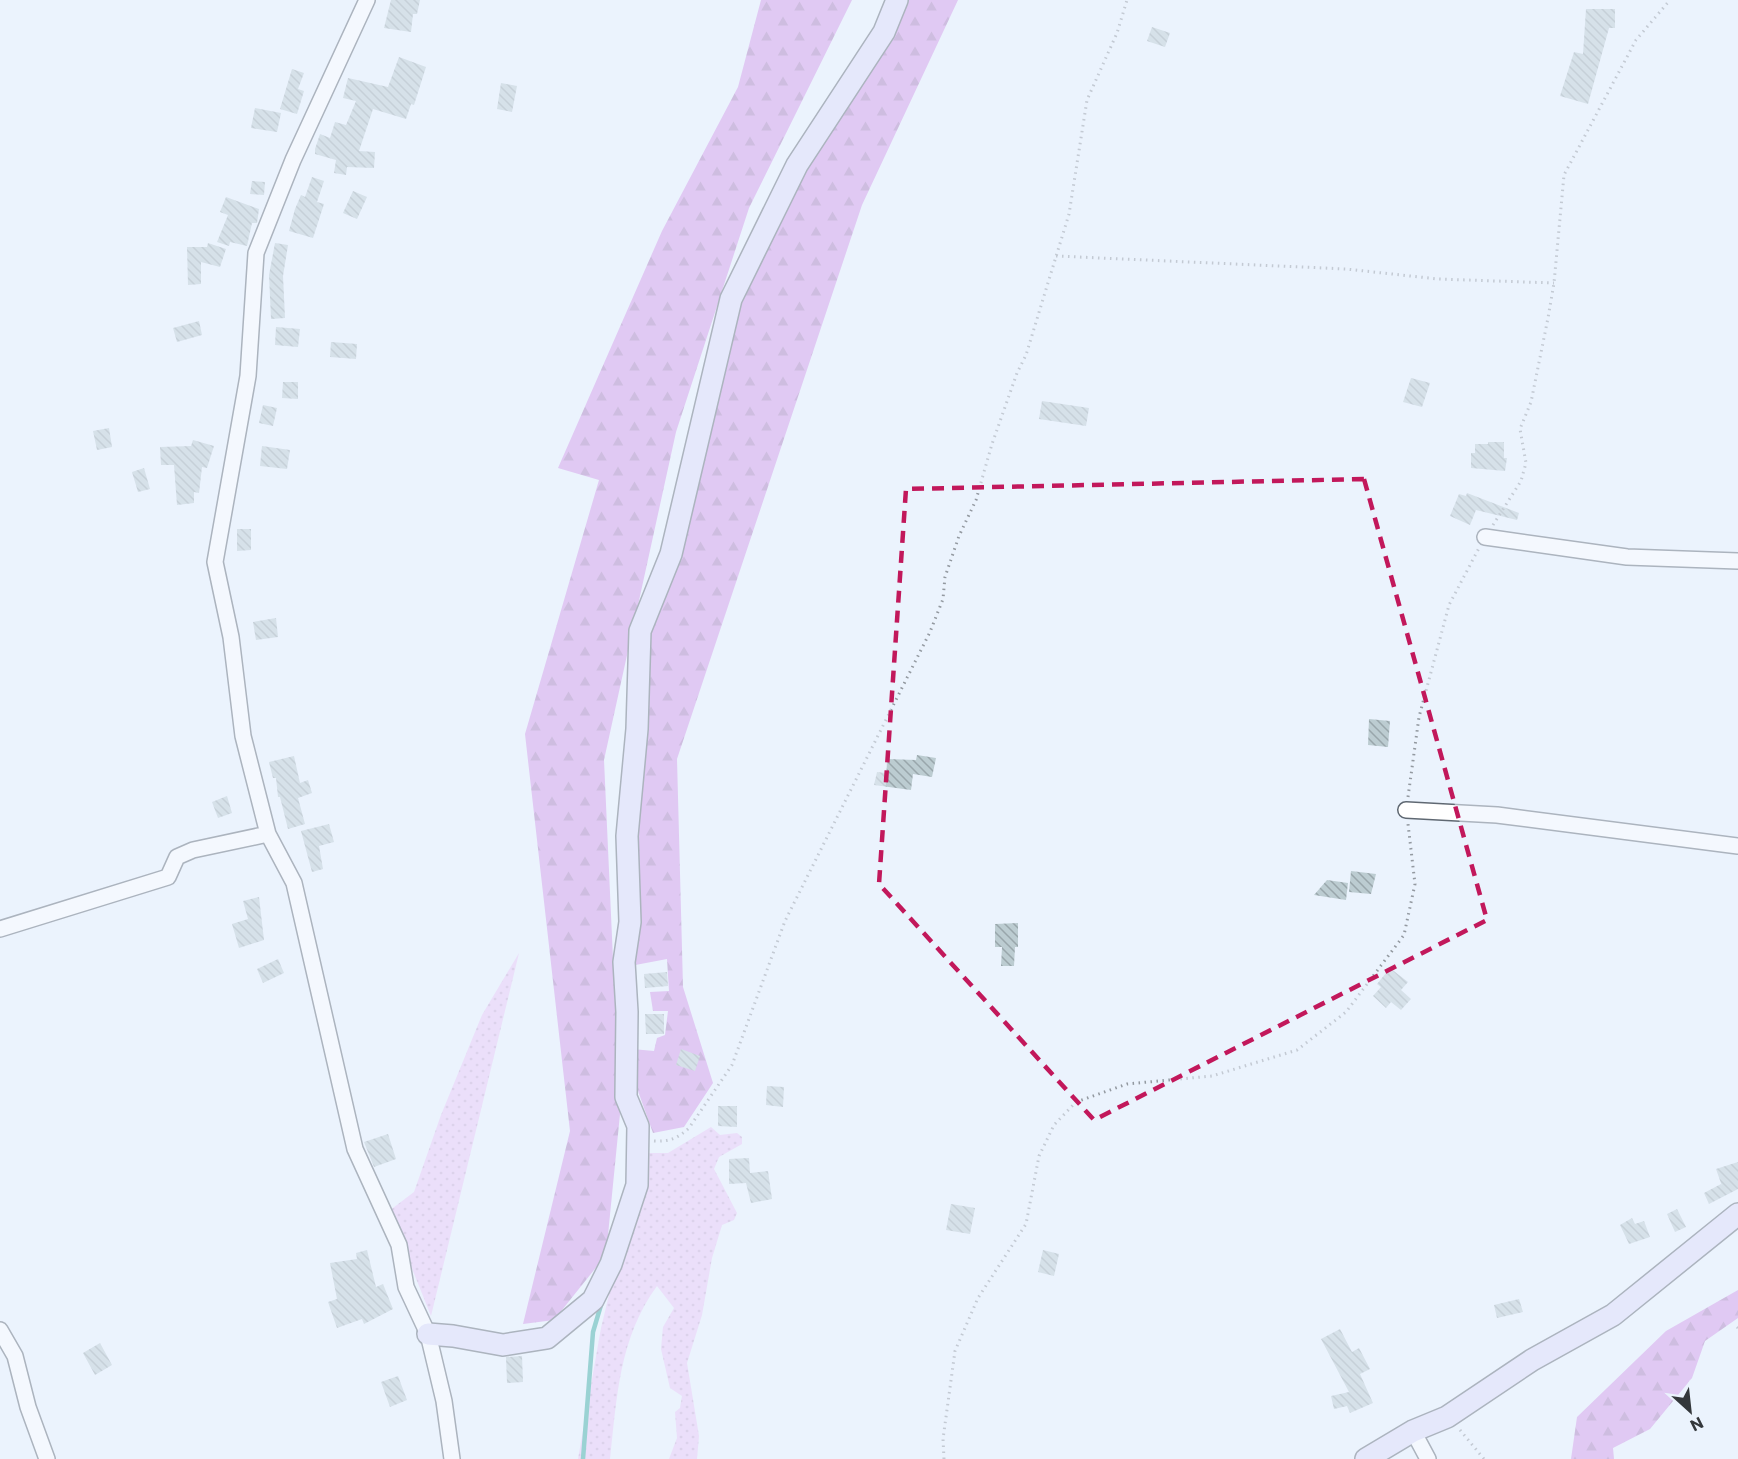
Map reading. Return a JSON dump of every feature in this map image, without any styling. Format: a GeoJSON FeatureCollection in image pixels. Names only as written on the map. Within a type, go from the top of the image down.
{"type":"FeatureCollection","features":[{"type":"Feature","properties":{"kind":"street"},"geometry":{"type":"LineString","coordinates":[[367,0],[292,160],[256,254],[248,376],[215,562],[231,637],[243,736],[268,834],[294,883],[355,1149],[399,1245],[406,1287],[428,1334],[444,1401],[452,1459]]}},
{"type":"Feature","properties":{"kind":"street"},"geometry":{"type":"LineString","coordinates":[[428,1334],[503,1345],[547,1338],[593,1300],[611,1264],[637,1185],[638,1126],[626,1097],[627,1012],[624,962],[630,922],[627,836],[637,729],[640,631],[671,554],[731,299],[797,165],[884,32],[897,0]]}},
{"type":"Feature","properties":{"kind":"street"},"geometry":{"type":"LineString","coordinates":[[1485,537],[1627,557],[1738,561]]}},
{"type":"Feature","properties":{"kind":"street"},"geometry":{"type":"LineString","coordinates":[[1406,810],[1497,815],[1738,846]]}},
{"type":"Feature","properties":{"kind":"street"},"geometry":{"type":"LineString","coordinates":[[0,929],[168,877],[177,857],[193,850],[268,834]]}},
{"type":"Feature","properties":{"kind":"street"},"geometry":{"type":"LineString","coordinates":[[1366,1459],[1413,1431],[1448,1418],[1532,1360],[1613,1315],[1738,1214]]}},
{"type":"Feature","properties":{"kind":"street"},"geometry":{"type":"LineString","coordinates":[[0,1330],[15,1356],[28,1407],[47,1459]]}},
{"type":"Feature","properties":{"kind":"street"},"geometry":{"type":"LineString","coordinates":[[1413,1431],[1428,1459]]}},
{"type":"Feature","properties":{"kind":"path"},"geometry":{"type":"LineString","coordinates":[[637,1140],[667,1142],[682,1135],[717,1091],[732,1065],[785,921],[839,809],[916,662],[941,607],[945,577],[959,536],[976,500],[992,444],[1017,373],[1026,355],[1056,256],[1071,200],[1087,100],[1117,33],[1126,0]]}},
{"type":"Feature","properties":{"kind":"path"},"geometry":{"type":"LineString","coordinates":[[944,1459],[943,1439],[955,1351],[978,1298],[1026,1224],[1039,1156],[1054,1125],[1076,1102],[1127,1084],[1212,1076],[1297,1050],[1346,1012],[1404,935],[1415,885],[1406,810],[1419,717],[1449,605],[1485,537],[1521,481],[1526,463],[1520,429],[1531,402],[1554,283],[1564,175],[1636,40],[1670,0]]}},
{"type":"Feature","properties":{"kind":"path"},"geometry":{"type":"LineString","coordinates":[[1056,256],[1346,269],[1438,279],[1554,283]]}},
{"type":"Feature","properties":{"kind":"path"},"geometry":{"type":"LineString","coordinates":[[1448,1418],[1484,1459]]}},
{"type":"Feature","properties":{"kind":"highlighted area"},"geometry":{"type":"Polygon","coordinates":[[[1364,479],[1487,920],[1094,1120],[879,884],[906,489],[1364,479]]]}},
{"type":"Feature","properties":{"kind":"shaded area"},"geometry":{"type":"Polygon","coordinates":[[[519,953],[431,1316],[389,1211],[414,1192],[441,1115],[482,1015],[519,953]]]}},
{"type":"Feature","properties":{"kind":"shaded area"},"geometry":{"type":"Polygon","coordinates":[[[711,1127],[720,1135],[737,1133],[742,1137],[742,1144],[719,1157],[714,1169],[737,1213],[734,1220],[722,1225],[712,1258],[702,1315],[687,1363],[699,1436],[697,1459],[669,1459],[677,1438],[675,1412],[680,1408],[682,1396],[670,1388],[661,1349],[663,1327],[674,1308],[657,1286],[644,1306],[627,1347],[618,1391],[610,1459],[578,1459],[601,1328],[643,1153],[668,1153],[711,1127]]]}},
{"type":"Feature","properties":{"kind":"green space"},"geometry":{"type":"Polygon","coordinates":[[[761,0],[852,0],[749,208],[676,432],[604,760],[620,1114],[606,1255],[554,1320],[523,1324],[570,1131],[525,734],[599,480],[558,468],[662,231],[738,87],[761,0]]]}},
{"type":"Feature","properties":{"kind":"green space"},"geometry":{"type":"Polygon","coordinates":[[[906,0],[958,0],[862,205],[677,759],[683,987],[713,1083],[684,1127],[653,1133],[633,1077],[632,1049],[654,1051],[657,1038],[665,1035],[668,1011],[653,1011],[650,992],[669,991],[667,959],[630,966],[647,637],[738,299],[804,167],[892,41],[906,0]]]}},
{"type":"Feature","properties":{"kind":"green space"},"geometry":{"type":"Polygon","coordinates":[[[1738,1290],[1738,1318],[1705,1341],[1692,1378],[1650,1429],[1613,1448],[1614,1459],[1571,1459],[1577,1417],[1666,1331],[1738,1290]]]}},
{"type":"Feature","properties":{"kind":"building"},"geometry":{"type":"Polygon","coordinates":[[[391,0],[420,0],[417,14],[413,14],[411,32],[384,28],[391,0]]]}},
{"type":"Feature","properties":{"kind":"building"},"geometry":{"type":"Polygon","coordinates":[[[1586,9],[1615,9],[1615,28],[1609,28],[1588,104],[1560,96],[1574,52],[1583,54],[1586,9]]]}},
{"type":"Feature","properties":{"kind":"building"},"geometry":{"type":"Polygon","coordinates":[[[1152,27],[1170,33],[1165,47],[1147,41],[1152,27]]]}},
{"type":"Feature","properties":{"kind":"building"},"geometry":{"type":"Polygon","coordinates":[[[399,57],[426,67],[414,105],[411,104],[406,119],[373,109],[359,151],[375,152],[374,168],[347,167],[346,175],[334,173],[336,160],[315,154],[315,149],[320,134],[330,138],[335,122],[346,125],[356,101],[343,98],[348,78],[388,87],[399,57]]]}},
{"type":"Feature","properties":{"kind":"building"},"geometry":{"type":"Polygon","coordinates":[[[292,69],[304,73],[298,89],[304,91],[297,114],[280,109],[292,69]]]}},
{"type":"Feature","properties":{"kind":"building"},"geometry":{"type":"Polygon","coordinates":[[[501,83],[517,86],[512,112],[497,109],[501,83]]]}},
{"type":"Feature","properties":{"kind":"building"},"geometry":{"type":"Polygon","coordinates":[[[255,108],[281,113],[277,132],[251,128],[255,108]]]}},
{"type":"Feature","properties":{"kind":"building"},"geometry":{"type":"Polygon","coordinates":[[[312,177],[324,181],[317,202],[324,204],[313,238],[289,231],[295,209],[301,195],[305,197],[312,177]]]}},
{"type":"Feature","properties":{"kind":"building"},"geometry":{"type":"Polygon","coordinates":[[[252,181],[265,182],[264,195],[250,194],[252,181]]]}},
{"type":"Feature","properties":{"kind":"building"},"geometry":{"type":"Polygon","coordinates":[[[353,191],[367,197],[357,219],[343,213],[353,191]]]}},
{"type":"Feature","properties":{"kind":"building"},"geometry":{"type":"Polygon","coordinates":[[[226,197],[259,209],[257,223],[252,223],[247,246],[230,242],[229,246],[217,242],[228,215],[220,212],[226,197]]]}},
{"type":"Feature","properties":{"kind":"building"},"geometry":{"type":"Polygon","coordinates":[[[208,243],[226,249],[220,267],[201,262],[201,284],[188,285],[187,247],[207,247],[208,243]]]}},
{"type":"Feature","properties":{"kind":"building"},"geometry":{"type":"Polygon","coordinates":[[[275,243],[288,245],[283,276],[285,318],[271,319],[269,275],[275,243]]]}},
{"type":"Feature","properties":{"kind":"building"},"geometry":{"type":"Polygon","coordinates":[[[199,321],[202,335],[177,342],[173,328],[199,321]]]}},
{"type":"Feature","properties":{"kind":"building"},"geometry":{"type":"Polygon","coordinates":[[[276,327],[300,329],[298,347],[275,345],[276,327]]]}},
{"type":"Feature","properties":{"kind":"building"},"geometry":{"type":"Polygon","coordinates":[[[331,342],[357,344],[356,359],[330,357],[331,342]]]}},
{"type":"Feature","properties":{"kind":"building"},"geometry":{"type":"Polygon","coordinates":[[[1411,378],[1430,383],[1422,407],[1403,402],[1411,378]]]}},
{"type":"Feature","properties":{"kind":"building"},"geometry":{"type":"Polygon","coordinates":[[[283,382],[298,382],[298,399],[282,398],[283,382]]]}},
{"type":"Feature","properties":{"kind":"building"},"geometry":{"type":"Polygon","coordinates":[[[1042,401],[1089,408],[1086,426],[1039,419],[1042,401]]]}},
{"type":"Feature","properties":{"kind":"building"},"geometry":{"type":"Polygon","coordinates":[[[263,405],[277,408],[273,426],[259,423],[263,405]]]}},
{"type":"Feature","properties":{"kind":"building"},"geometry":{"type":"Polygon","coordinates":[[[109,428],[112,447],[97,450],[93,431],[109,428]]]}},
{"type":"Feature","properties":{"kind":"building"},"geometry":{"type":"Polygon","coordinates":[[[193,440],[214,446],[207,468],[202,467],[199,493],[194,492],[194,503],[177,505],[174,465],[161,465],[160,447],[191,446],[193,440]]]}},
{"type":"Feature","properties":{"kind":"building"},"geometry":{"type":"Polygon","coordinates":[[[1488,442],[1504,442],[1504,458],[1507,458],[1505,471],[1471,468],[1471,453],[1475,453],[1475,444],[1488,444],[1488,442]]]}},
{"type":"Feature","properties":{"kind":"building"},"geometry":{"type":"Polygon","coordinates":[[[262,446],[290,450],[287,469],[260,466],[262,446]]]}},
{"type":"Feature","properties":{"kind":"building"},"geometry":{"type":"Polygon","coordinates":[[[144,468],[150,489],[138,492],[132,472],[144,468]]]}},
{"type":"Feature","properties":{"kind":"building"},"geometry":{"type":"Polygon","coordinates":[[[1467,493],[1519,513],[1517,520],[1476,510],[1470,525],[1450,516],[1459,494],[1466,496],[1467,493]]]}},
{"type":"Feature","properties":{"kind":"building"},"geometry":{"type":"Polygon","coordinates":[[[237,529],[251,529],[251,550],[237,551],[237,529]]]}},
{"type":"Feature","properties":{"kind":"building"},"geometry":{"type":"Polygon","coordinates":[[[276,618],[278,637],[256,640],[253,622],[276,618]]]}},
{"type":"Feature","properties":{"kind":"building"},"geometry":{"type":"Polygon","coordinates":[[[1369,719],[1390,721],[1388,747],[1368,745],[1369,719]]]}},
{"type":"Feature","properties":{"kind":"building"},"geometry":{"type":"Polygon","coordinates":[[[917,755],[936,758],[932,777],[913,774],[911,790],[874,785],[877,772],[886,773],[887,759],[916,760],[917,755]]]}},
{"type":"Feature","properties":{"kind":"building"},"geometry":{"type":"Polygon","coordinates":[[[294,756],[300,783],[308,780],[312,793],[298,798],[305,824],[288,829],[280,797],[278,797],[276,778],[273,778],[269,762],[294,756]]]}},
{"type":"Feature","properties":{"kind":"building"},"geometry":{"type":"Polygon","coordinates":[[[227,796],[232,813],[218,818],[212,802],[227,796]]]}},
{"type":"Feature","properties":{"kind":"building"},"geometry":{"type":"Polygon","coordinates":[[[329,824],[334,842],[319,846],[323,869],[312,872],[301,831],[329,824]]]}},
{"type":"Feature","properties":{"kind":"building"},"geometry":{"type":"Polygon","coordinates":[[[1351,871],[1376,874],[1371,894],[1349,892],[1351,871]]]}},
{"type":"Feature","properties":{"kind":"building"},"geometry":{"type":"Polygon","coordinates":[[[1327,880],[1348,883],[1346,900],[1314,895],[1327,880]]]}},
{"type":"Feature","properties":{"kind":"building"},"geometry":{"type":"Polygon","coordinates":[[[259,897],[264,940],[239,948],[232,924],[248,919],[243,901],[259,897]]]}},
{"type":"Feature","properties":{"kind":"building"},"geometry":{"type":"Polygon","coordinates":[[[1018,923],[1018,947],[1015,947],[1014,966],[1001,966],[1002,947],[995,947],[995,924],[1018,923]]]}},
{"type":"Feature","properties":{"kind":"building"},"geometry":{"type":"Polygon","coordinates":[[[278,959],[284,973],[263,983],[257,969],[278,959]]]}},
{"type":"Feature","properties":{"kind":"building"},"geometry":{"type":"Polygon","coordinates":[[[1390,968],[1408,982],[1401,990],[1411,999],[1401,1010],[1391,1002],[1386,1008],[1373,996],[1381,987],[1377,984],[1390,968]]]}},
{"type":"Feature","properties":{"kind":"building"},"geometry":{"type":"Polygon","coordinates":[[[667,972],[668,986],[645,988],[644,974],[667,972]]]}},
{"type":"Feature","properties":{"kind":"building"},"geometry":{"type":"Polygon","coordinates":[[[645,1014],[664,1014],[664,1034],[646,1034],[645,1014]]]}},
{"type":"Feature","properties":{"kind":"building"},"geometry":{"type":"Polygon","coordinates":[[[681,1049],[700,1056],[695,1071],[676,1065],[681,1049]]]}},
{"type":"Feature","properties":{"kind":"building"},"geometry":{"type":"Polygon","coordinates":[[[767,1086],[784,1087],[783,1107],[766,1105],[767,1086]]]}},
{"type":"Feature","properties":{"kind":"building"},"geometry":{"type":"Polygon","coordinates":[[[718,1106],[737,1106],[737,1127],[718,1126],[718,1106]]]}},
{"type":"Feature","properties":{"kind":"building"},"geometry":{"type":"Polygon","coordinates":[[[388,1134],[396,1159],[374,1167],[364,1142],[388,1134]]]}},
{"type":"Feature","properties":{"kind":"building"},"geometry":{"type":"Polygon","coordinates":[[[749,1158],[750,1173],[768,1171],[772,1199],[751,1203],[746,1183],[729,1184],[729,1159],[749,1158]]]}},
{"type":"Feature","properties":{"kind":"building"},"geometry":{"type":"Polygon","coordinates":[[[1738,1162],[1738,1189],[1709,1204],[1704,1193],[1721,1184],[1722,1186],[1716,1169],[1738,1162]]]}},
{"type":"Feature","properties":{"kind":"building"},"geometry":{"type":"Polygon","coordinates":[[[951,1204],[975,1208],[970,1234],[946,1230],[951,1204]]]}},
{"type":"Feature","properties":{"kind":"building"},"geometry":{"type":"Polygon","coordinates":[[[1677,1209],[1686,1227],[1675,1232],[1667,1214],[1677,1209]]]}},
{"type":"Feature","properties":{"kind":"building"},"geometry":{"type":"Polygon","coordinates":[[[1632,1218],[1635,1224],[1644,1221],[1650,1237],[1629,1244],[1620,1225],[1632,1218]]]}},
{"type":"Feature","properties":{"kind":"building"},"geometry":{"type":"Polygon","coordinates":[[[367,1250],[376,1287],[383,1284],[393,1309],[364,1324],[362,1319],[337,1328],[328,1302],[337,1299],[330,1263],[357,1259],[356,1253],[367,1250]]]}},
{"type":"Feature","properties":{"kind":"building"},"geometry":{"type":"Polygon","coordinates":[[[1043,1250],[1059,1254],[1054,1276],[1038,1272],[1043,1250]]]}},
{"type":"Feature","properties":{"kind":"building"},"geometry":{"type":"Polygon","coordinates":[[[1519,1299],[1523,1312],[1497,1318],[1494,1305],[1519,1299]]]}},
{"type":"Feature","properties":{"kind":"building"},"geometry":{"type":"Polygon","coordinates":[[[1340,1329],[1352,1352],[1359,1348],[1370,1369],[1360,1374],[1373,1403],[1350,1413],[1347,1406],[1334,1409],[1331,1396],[1349,1392],[1321,1339],[1340,1329]]]}},
{"type":"Feature","properties":{"kind":"building"},"geometry":{"type":"Polygon","coordinates":[[[100,1343],[112,1365],[95,1375],[83,1353],[100,1343]]]}},
{"type":"Feature","properties":{"kind":"building"},"geometry":{"type":"Polygon","coordinates":[[[522,1356],[523,1382],[507,1383],[506,1357],[522,1356]]]}},
{"type":"Feature","properties":{"kind":"building"},"geometry":{"type":"Polygon","coordinates":[[[398,1376],[407,1400],[390,1407],[381,1382],[398,1376]]]}},
{"type":"Feature","properties":{"kind":"waterway"},"geometry":{"type":"LineString","coordinates":[[583,1459],[593,1332],[601,1305]]}}]}
